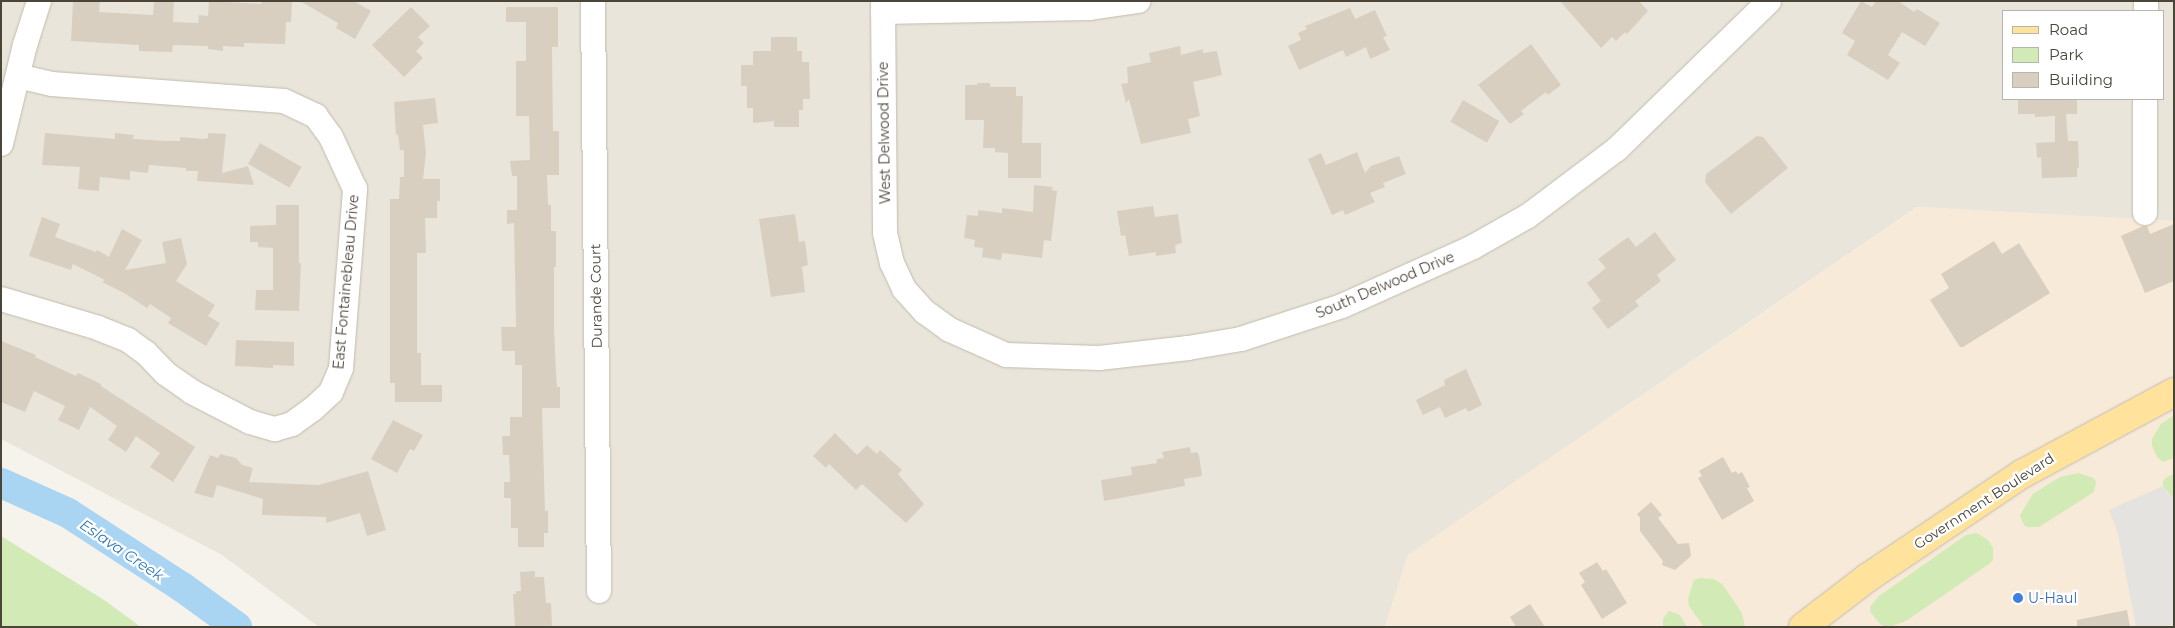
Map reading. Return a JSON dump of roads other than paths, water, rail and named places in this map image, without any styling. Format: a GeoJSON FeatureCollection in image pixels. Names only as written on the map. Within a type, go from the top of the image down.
{"type":"FeatureCollection","features":[{"type":"Feature","properties":{"kind":"main road","name":"Government Boulevard"},"geometry":{"type":"LineString","coordinates":[[1803,627],[1882,568],[2022,474],[2174,392]]}},
{"type":"Feature","properties":{"kind":"street"},"geometry":{"type":"LineString","coordinates":[[1,144],[39,1]]}},
{"type":"Feature","properties":{"kind":"street","name":"Durande Court"},"geometry":{"type":"LineString","coordinates":[[593,1],[599,591]]}},
{"type":"Feature","properties":{"kind":"street"},"geometry":{"type":"LineString","coordinates":[[883,7],[1090,8],[1138,1]]}},
{"type":"Feature","properties":{"kind":"street","name":"South Delwood Drive"},"geometry":{"type":"LineString","coordinates":[[892,263],[904,289],[925,312],[948,329],[1006,354],[1099,358],[1188,348],[1241,338],[1352,302],[1435,266],[1528,216],[1617,149],[1769,1]]}},
{"type":"Feature","properties":{"kind":"street","name":"West Delwood Drive"},"geometry":{"type":"LineString","coordinates":[[883,7],[885,233],[892,263]]}},
{"type":"Feature","properties":{"kind":"street","name":"East Fontainebleau Drive"},"geometry":{"type":"LineString","coordinates":[[1,299],[98,328],[128,340],[146,353],[165,373],[192,392],[250,422],[276,429],[292,424],[331,392],[341,368],[355,190],[331,137],[316,116],[284,101],[52,84],[18,76]]}},
{"type":"Feature","properties":{"kind":"street"},"geometry":{"type":"LineString","coordinates":[[2144,213],[2145,100]]}},
{"type":"Feature","properties":{"kind":"waterway","name":"Eslava Creek"},"geometry":{"type":"LineString","coordinates":[[1,483],[68,513],[182,587],[237,627]]}},
{"type":"Feature","properties":{"kind":"place","name":"U-Haul"},"geometry":{"type":"Point","coordinates":[2018,598]}}]}
